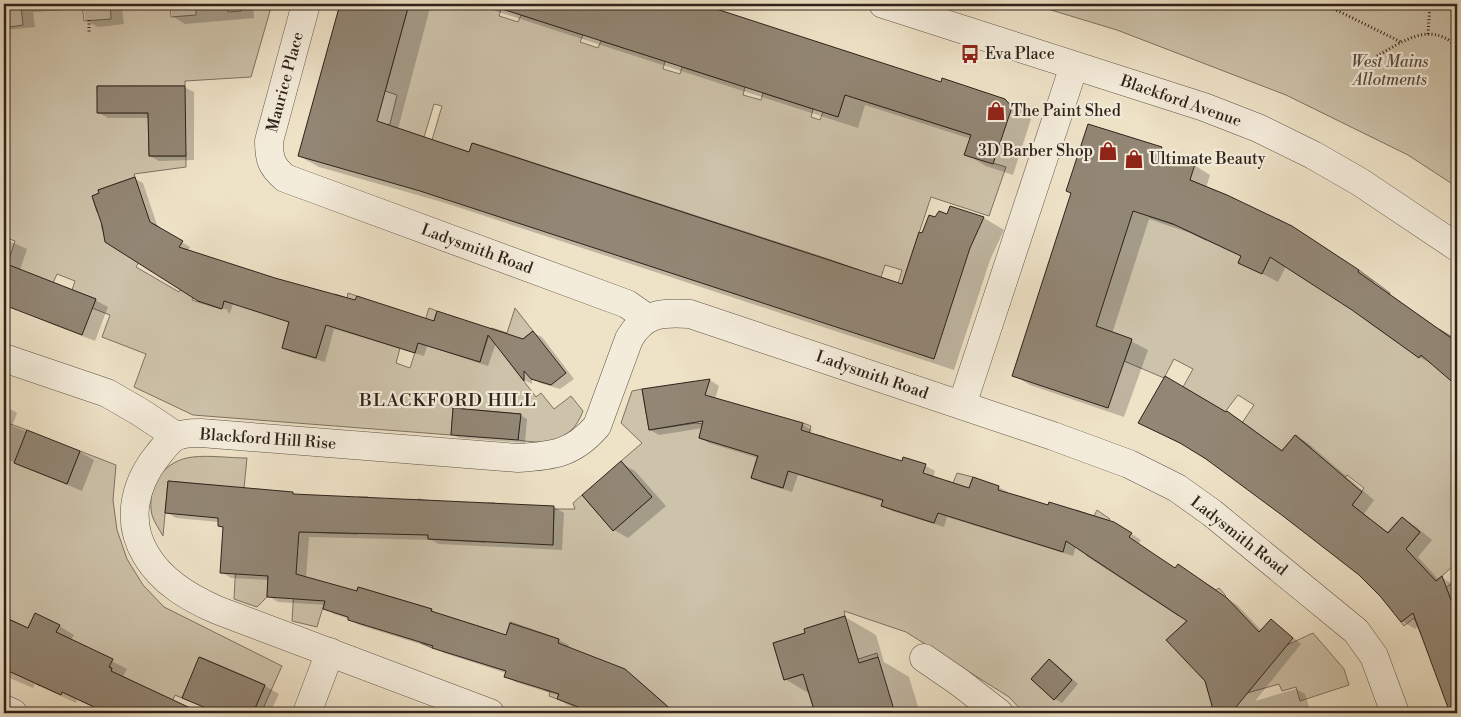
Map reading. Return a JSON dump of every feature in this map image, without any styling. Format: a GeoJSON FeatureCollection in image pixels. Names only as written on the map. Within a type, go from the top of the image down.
{"type":"FeatureCollection","features":[{"type":"Feature","properties":{"kind":"street","name":"Maurice Place"},"geometry":{"type":"LineString","coordinates":[[271,160],[269,141],[306,4]]}},
{"type":"Feature","properties":{"kind":"street","name":"Blackford Avenue"},"geometry":{"type":"LineString","coordinates":[[883,4],[1204,107],[1290,143],[1360,182],[1457,248]]}},
{"type":"Feature","properties":{"kind":"street"},"geometry":{"type":"LineString","coordinates":[[962,405],[1074,66]]}},
{"type":"Feature","properties":{"kind":"street","name":"Ladysmith Road"},"geometry":{"type":"LineString","coordinates":[[271,160],[276,170],[285,178],[627,304],[646,318],[661,314],[690,314],[1053,436],[1129,464],[1162,480],[1194,500],[1248,541],[1356,631],[1374,656],[1395,713]]}},
{"type":"Feature","properties":{"kind":"street","name":"Blackford Hill Rise"},"geometry":{"type":"LineString","coordinates":[[490,713],[200,603],[168,582],[150,562],[139,541],[136,525],[136,496],[142,476],[161,450],[176,436],[210,432],[518,458],[538,457],[566,451],[588,437],[597,426],[629,339],[635,328],[646,318]]}},
{"type":"Feature","properties":{"kind":"street"},"geometry":{"type":"LineString","coordinates":[[4,358],[106,393],[140,412],[176,436]]}},
{"type":"Feature","properties":{"kind":"street"},"geometry":{"type":"LineString","coordinates":[[307,713],[330,652]]}},
{"type":"Feature","properties":{"kind":"street"},"geometry":{"type":"LineString","coordinates":[[924,658],[959,682],[998,713]]}},
{"type":"Feature","properties":{"kind":"street"},"geometry":{"type":"LineString","coordinates":[[4,709],[13,713]]}},
{"type":"Feature","properties":{"kind":"path"},"geometry":{"type":"LineString","coordinates":[[1324,4],[1402,42]]}},
{"type":"Feature","properties":{"kind":"path"},"geometry":{"type":"LineString","coordinates":[[1428,34],[1430,4]]}},
{"type":"Feature","properties":{"kind":"path"},"geometry":{"type":"LineString","coordinates":[[89,20],[90,33]]}},
{"type":"Feature","properties":{"kind":"path"},"geometry":{"type":"LineString","coordinates":[[1377,56],[1402,42],[1428,34],[1447,38],[1457,48]]}},
{"type":"Feature","properties":{"kind":"green space"},"geometry":{"type":"Polygon","coordinates":[[[82,4],[84,21],[111,19],[110,4],[170,4],[171,17],[196,15],[196,4],[227,4],[228,12],[241,11],[241,4],[272,4],[251,77],[185,81],[185,86],[97,86],[98,113],[148,113],[149,156],[186,156],[186,167],[134,174],[135,177],[98,190],[99,193],[92,196],[97,212],[109,222],[101,225],[107,243],[143,239],[154,224],[159,227],[136,267],[179,292],[200,255],[206,256],[192,300],[221,309],[224,301],[290,317],[282,348],[316,358],[335,294],[347,298],[348,293],[357,296],[346,331],[400,348],[396,363],[410,368],[429,308],[437,311],[426,345],[480,362],[491,328],[507,333],[515,308],[533,331],[503,354],[536,397],[541,393],[554,409],[571,396],[583,411],[572,430],[565,436],[549,441],[529,442],[518,440],[520,414],[453,408],[451,435],[193,415],[134,387],[146,354],[102,337],[110,315],[92,308],[96,299],[72,290],[75,281],[57,274],[53,283],[12,287],[4,284],[4,275],[15,241],[4,237],[4,36],[10,36],[9,27],[23,25],[21,6],[82,4]]]}},
{"type":"Feature","properties":{"kind":"green space"},"geometry":{"type":"Polygon","coordinates":[[[409,4],[486,4],[501,9],[499,16],[518,22],[521,15],[583,35],[580,42],[598,48],[601,41],[665,61],[663,69],[680,74],[682,67],[745,87],[743,95],[761,100],[763,93],[813,109],[811,117],[820,120],[823,112],[838,117],[845,95],[971,135],[965,155],[1006,167],[989,216],[931,197],[902,284],[895,294],[902,270],[885,265],[877,289],[859,270],[831,260],[473,143],[469,152],[432,140],[442,106],[434,104],[424,137],[385,125],[390,124],[397,95],[385,91],[409,4]]]}},
{"type":"Feature","properties":{"kind":"green space","name":"West Mains Allotments"},"geometry":{"type":"Polygon","coordinates":[[[1031,4],[1457,4],[1457,187],[1408,155],[1286,95],[1117,30],[1031,4]]]}},
{"type":"Feature","properties":{"kind":"green space"},"geometry":{"type":"Polygon","coordinates":[[[1190,180],[1221,193],[1197,196],[1182,228],[1206,240],[1212,230],[1246,246],[1238,263],[1262,273],[1266,243],[1278,219],[1306,236],[1339,301],[1359,270],[1390,293],[1369,322],[1419,357],[1439,329],[1457,340],[1457,374],[1451,381],[1457,386],[1457,573],[1452,567],[1435,582],[1406,549],[1420,532],[1402,517],[1387,533],[1352,505],[1364,488],[1347,475],[1334,492],[1299,465],[1312,449],[1296,435],[1281,451],[1242,423],[1254,405],[1238,395],[1225,412],[1183,387],[1193,369],[1174,359],[1164,378],[1124,361],[1132,340],[1061,315],[1131,198],[1148,216],[1175,225],[1190,180]]]}},
{"type":"Feature","properties":{"kind":"green space"},"geometry":{"type":"Polygon","coordinates":[[[642,389],[649,430],[696,423],[703,424],[699,438],[758,454],[751,478],[783,488],[803,423],[811,426],[809,433],[825,437],[812,478],[895,463],[881,506],[934,523],[948,481],[953,483],[957,473],[973,477],[959,519],[1063,551],[1076,510],[1094,516],[1097,510],[1110,519],[1086,555],[1179,616],[1202,581],[1216,590],[1219,588],[1226,596],[1208,612],[1202,606],[1167,640],[1287,645],[1313,633],[1344,669],[1349,685],[1300,701],[1296,687],[1282,691],[1279,684],[1212,703],[1214,713],[1024,713],[1009,697],[906,632],[844,611],[845,616],[804,629],[805,633],[773,643],[784,680],[817,670],[818,672],[877,653],[878,657],[806,684],[815,713],[675,713],[647,689],[627,713],[615,713],[620,704],[576,650],[557,699],[549,696],[550,692],[543,689],[559,639],[510,622],[504,642],[494,631],[443,615],[432,648],[421,643],[432,609],[358,587],[356,592],[330,584],[317,627],[292,621],[295,572],[268,570],[267,597],[257,607],[234,599],[240,488],[168,481],[163,536],[152,515],[151,505],[154,485],[165,469],[182,459],[213,456],[247,458],[244,488],[299,532],[357,534],[358,497],[368,497],[365,532],[416,534],[418,499],[430,501],[428,539],[485,542],[487,503],[495,503],[495,507],[553,545],[554,509],[575,509],[573,503],[582,495],[613,531],[652,497],[621,461],[642,443],[621,423],[632,391],[642,389]],[[1049,659],[1031,679],[1054,700],[1072,680],[1049,659]]]}},
{"type":"Feature","properties":{"kind":"green space"},"geometry":{"type":"Polygon","coordinates":[[[4,404],[10,406],[5,422],[27,430],[15,463],[67,484],[80,451],[116,465],[113,500],[117,530],[127,559],[143,585],[164,607],[282,666],[261,713],[253,713],[265,685],[200,657],[182,698],[175,695],[167,713],[161,713],[168,698],[121,676],[104,712],[98,709],[95,706],[112,668],[60,644],[40,686],[35,683],[36,675],[59,625],[35,614],[28,628],[4,617],[4,404]]]}},
{"type":"Feature","properties":{"kind":"green space"},"geometry":{"type":"Polygon","coordinates":[[[1457,579],[1457,616],[1456,614],[1436,628],[1421,634],[1414,618],[1404,626],[1401,622],[1457,579]]]}},
{"type":"Feature","properties":{"kind":"building"},"geometry":{"type":"Polygon","coordinates":[[[340,4],[409,4],[377,121],[469,152],[472,143],[902,284],[919,232],[922,233],[929,215],[935,217],[939,211],[947,214],[950,206],[984,217],[970,248],[934,359],[420,191],[298,156],[340,4]]]}},
{"type":"Feature","properties":{"kind":"building"},"geometry":{"type":"Polygon","coordinates":[[[503,4],[701,4],[941,82],[942,78],[1005,99],[1012,107],[993,164],[964,155],[971,135],[845,95],[838,117],[502,9],[503,4]]]}},
{"type":"Feature","properties":{"kind":"building"},"geometry":{"type":"Polygon","coordinates":[[[97,86],[185,86],[186,156],[149,156],[148,113],[97,113],[97,86]]]}},
{"type":"Feature","properties":{"kind":"building"},"geometry":{"type":"Polygon","coordinates":[[[1088,124],[1162,147],[1160,153],[1195,164],[1190,180],[1227,195],[1292,226],[1359,270],[1358,272],[1457,342],[1457,386],[1421,355],[1419,358],[1352,310],[1270,257],[1262,274],[1238,263],[1241,256],[1173,224],[1133,211],[1096,326],[1132,339],[1108,408],[1012,376],[1071,193],[1066,191],[1088,124]]]}},
{"type":"Feature","properties":{"kind":"building"},"geometry":{"type":"Polygon","coordinates":[[[135,177],[150,222],[183,241],[179,247],[275,278],[355,300],[357,296],[434,321],[437,311],[523,339],[533,331],[566,373],[551,385],[531,379],[524,371],[524,381],[488,335],[480,362],[418,343],[415,353],[326,325],[316,358],[282,348],[289,322],[224,301],[222,309],[198,301],[105,242],[102,225],[92,196],[99,193],[98,190],[135,177]]]}},
{"type":"Feature","properties":{"kind":"building"},"geometry":{"type":"Polygon","coordinates":[[[4,263],[96,299],[82,335],[4,305],[4,263]]]}},
{"type":"Feature","properties":{"kind":"building"},"geometry":{"type":"Polygon","coordinates":[[[1165,376],[1227,411],[1282,451],[1295,435],[1362,492],[1352,505],[1388,533],[1402,517],[1420,532],[1406,549],[1436,581],[1442,576],[1457,616],[1457,713],[1450,713],[1413,613],[1401,622],[1380,596],[1359,575],[1283,516],[1206,459],[1180,443],[1138,423],[1165,376]]]}},
{"type":"Feature","properties":{"kind":"building"},"geometry":{"type":"Polygon","coordinates":[[[710,379],[705,395],[803,423],[801,430],[902,461],[903,457],[926,464],[923,473],[969,488],[973,477],[999,486],[998,490],[1048,505],[1049,502],[1114,522],[1132,533],[1129,537],[1154,554],[1175,568],[1178,564],[1227,598],[1259,632],[1271,619],[1293,638],[1231,713],[1214,713],[1205,681],[1166,640],[1187,621],[1066,541],[1063,552],[938,513],[934,523],[881,506],[883,500],[788,471],[783,488],[751,478],[758,456],[699,438],[703,421],[649,430],[642,389],[710,379]]]}},
{"type":"Feature","properties":{"kind":"building"},"geometry":{"type":"Polygon","coordinates":[[[453,408],[521,414],[518,440],[451,435],[453,408]]]}},
{"type":"Feature","properties":{"kind":"building"},"geometry":{"type":"Polygon","coordinates":[[[27,430],[80,451],[67,484],[14,463],[27,430]]]}},
{"type":"Feature","properties":{"kind":"building"},"geometry":{"type":"Polygon","coordinates":[[[621,461],[652,497],[613,531],[582,495],[621,461]]]}},
{"type":"Feature","properties":{"kind":"building"},"geometry":{"type":"Polygon","coordinates":[[[168,481],[293,492],[293,494],[554,506],[553,545],[428,539],[428,535],[299,532],[296,574],[357,591],[358,587],[432,609],[431,611],[506,635],[510,623],[559,639],[558,643],[625,669],[675,713],[594,713],[557,699],[559,694],[504,677],[506,671],[348,620],[348,617],[323,609],[325,601],[267,597],[268,576],[220,573],[223,527],[218,526],[218,518],[165,513],[168,481]]]}},
{"type":"Feature","properties":{"kind":"building"},"geometry":{"type":"Polygon","coordinates":[[[35,613],[60,625],[56,632],[113,659],[109,667],[112,668],[111,671],[201,713],[107,713],[62,692],[61,695],[4,669],[4,617],[28,628],[35,613]]]}},
{"type":"Feature","properties":{"kind":"building"},"geometry":{"type":"Polygon","coordinates":[[[845,616],[859,663],[878,657],[895,713],[815,713],[803,674],[784,680],[773,643],[805,633],[804,629],[845,616]]]}},
{"type":"Feature","properties":{"kind":"building"},"geometry":{"type":"Polygon","coordinates":[[[199,657],[265,685],[253,713],[218,713],[182,698],[199,657]]]}},
{"type":"Feature","properties":{"kind":"building"},"geometry":{"type":"Polygon","coordinates":[[[1049,659],[1072,680],[1054,700],[1031,679],[1049,659]]]}},
{"type":"Feature","properties":{"kind":"place","name":"Eva Place"},"geometry":{"type":"Point","coordinates":[970,54]}},
{"type":"Feature","properties":{"kind":"place","name":"The Paint Shed"},"geometry":{"type":"Point","coordinates":[996,111]}},
{"type":"Feature","properties":{"kind":"place","name":"3D Barber Shop"},"geometry":{"type":"Point","coordinates":[1108,151]}},
{"type":"Feature","properties":{"kind":"place","name":"Ultimate Beauty"},"geometry":{"type":"Point","coordinates":[1134,159]}},
{"type":"Feature","properties":{"kind":"district","name":"BLACKFORD HILL"},"geometry":{"type":"Point","coordinates":[448,400]}}]}
